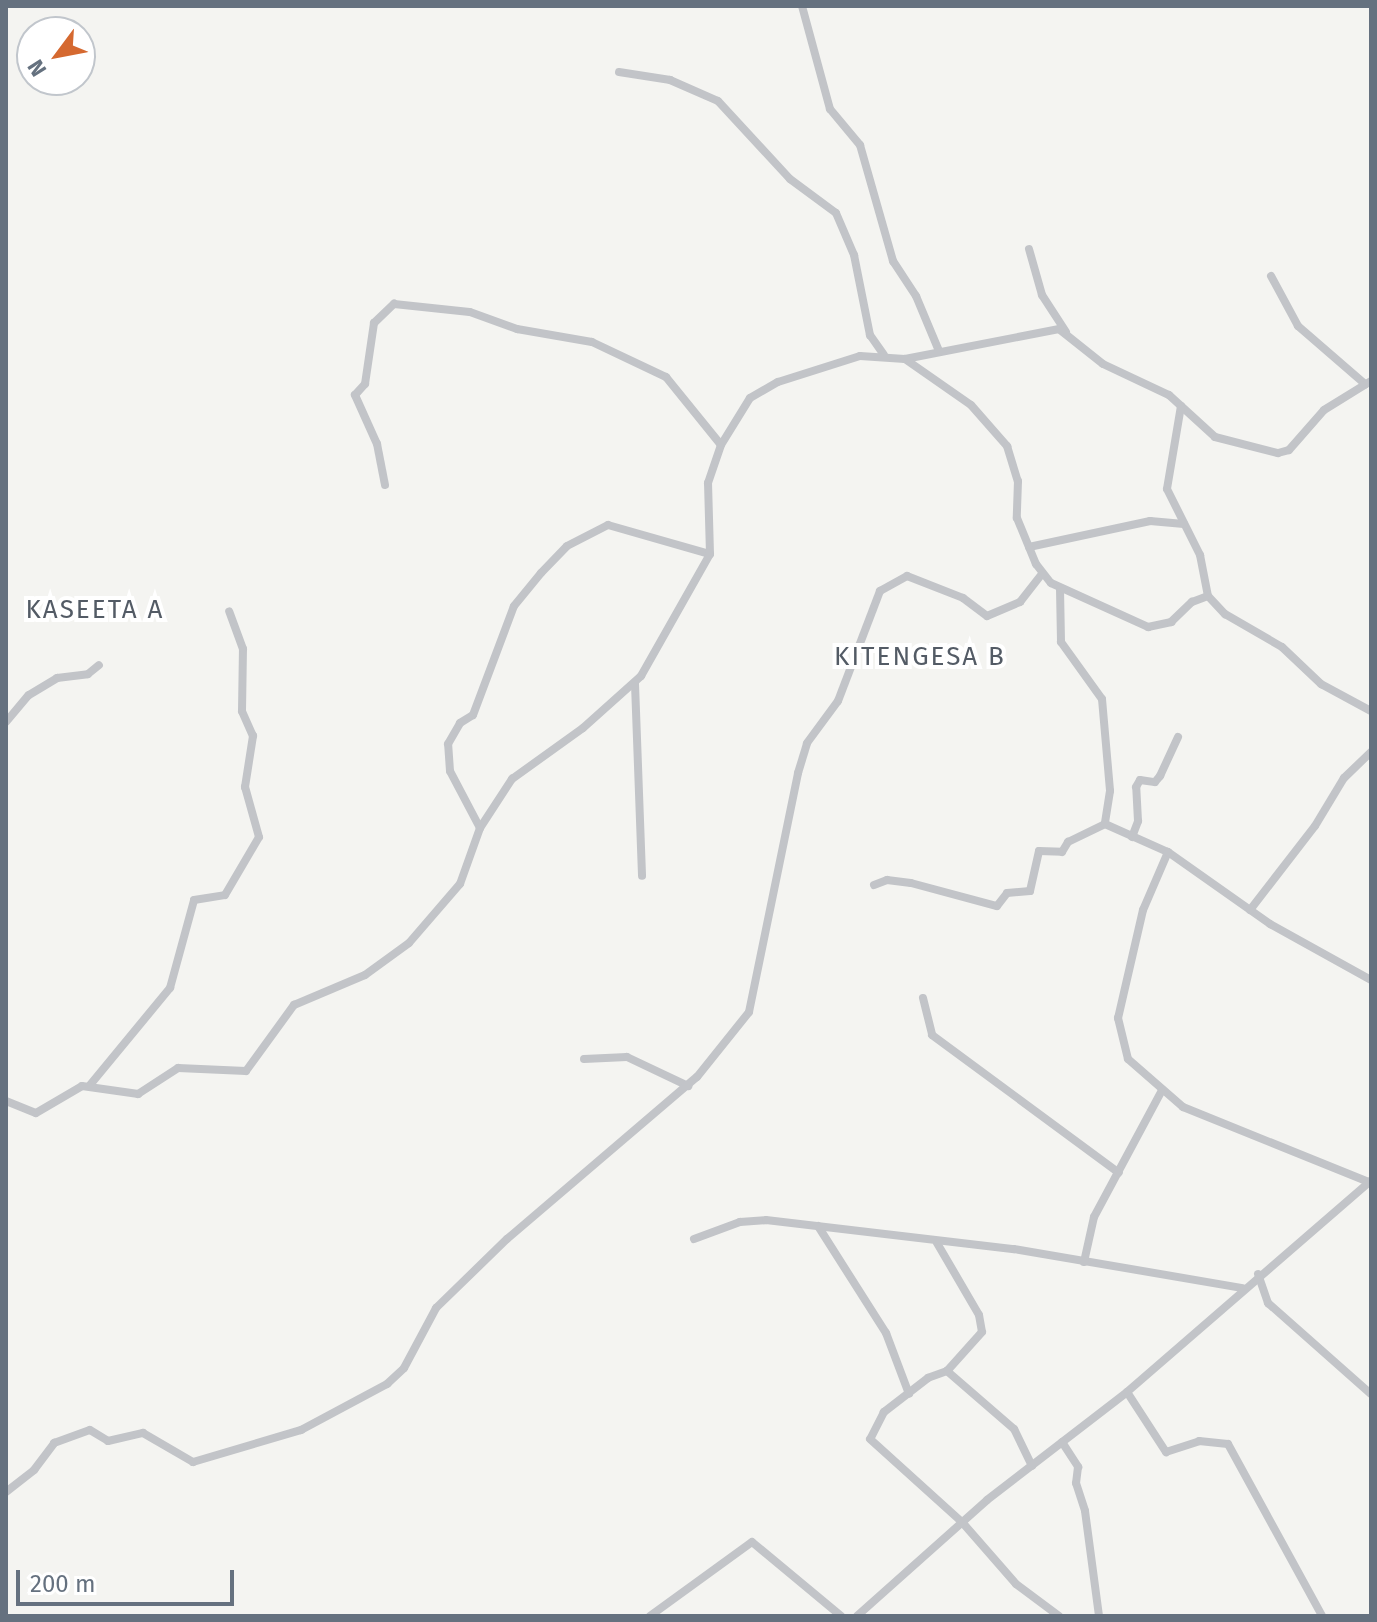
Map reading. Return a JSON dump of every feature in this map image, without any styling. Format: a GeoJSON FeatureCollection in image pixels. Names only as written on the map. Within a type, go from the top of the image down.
{"type":"FeatureCollection","features":[{"type":"Feature","properties":{"kind":"street"},"geometry":{"type":"LineString","coordinates":[[802,6],[830,109],[860,145],[893,261],[916,296],[939,351]]}},
{"type":"Feature","properties":{"kind":"street"},"geometry":{"type":"LineString","coordinates":[[619,72],[670,80],[718,101],[790,179],[836,213],[854,255],[870,335],[884,355]]}},
{"type":"Feature","properties":{"kind":"street"},"geometry":{"type":"LineString","coordinates":[[1029,249],[1042,295],[1067,333],[1103,364],[1163,390],[1215,437],[1285,453],[1324,410],[1368,382],[1298,326],[1271,276]]}},
{"type":"Feature","properties":{"kind":"street"},"geometry":{"type":"LineString","coordinates":[[385,485],[377,444],[355,395],[365,384],[374,323],[394,304],[470,312],[517,329],[592,342],[666,377],[721,445]]}},
{"type":"Feature","properties":{"kind":"street"},"geometry":{"type":"LineString","coordinates":[[90,1085],[138,1094],[178,1068],[252,1068],[294,1005],[365,975],[427,925],[460,884],[480,828],[512,779],[635,684],[710,554],[708,483],[721,445],[737,416],[758,392],[845,360],[884,355],[905,359],[1034,330],[1067,333]]}},
{"type":"Feature","properties":{"kind":"street"},"geometry":{"type":"LineString","coordinates":[[905,359],[971,405],[1007,446],[1018,481],[1014,506],[1029,547],[1042,574],[1060,589],[1148,627],[1171,622],[1192,602],[1208,596]]}},
{"type":"Feature","properties":{"kind":"street"},"geometry":{"type":"LineString","coordinates":[[1181,406],[1166,475],[1171,502],[1200,555],[1208,596],[1225,614],[1282,647],[1321,684],[1371,711]]}},
{"type":"Feature","properties":{"kind":"street"},"geometry":{"type":"LineString","coordinates":[[1029,547],[1150,521],[1184,524]]}},
{"type":"Feature","properties":{"kind":"street"},"geometry":{"type":"LineString","coordinates":[[480,828],[453,779],[448,744],[460,723],[473,715],[514,606],[533,583],[567,546],[608,525],[710,554]]}},
{"type":"Feature","properties":{"kind":"street"},"geometry":{"type":"LineString","coordinates":[[6,1492],[34,1470],[54,1443],[90,1430],[108,1441],[143,1433],[193,1462],[301,1430],[387,1384],[404,1368],[436,1308],[465,1279],[688,1086],[749,1012],[798,773],[807,743],[838,701],[880,591],[907,576],[963,598],[987,616],[1020,602],[1042,574]]}},
{"type":"Feature","properties":{"kind":"street"},"geometry":{"type":"LineString","coordinates":[[1060,589],[1061,642],[1102,699],[1110,791],[1105,824]]}},
{"type":"Feature","properties":{"kind":"street"},"geometry":{"type":"LineString","coordinates":[[6,1101],[36,1113],[90,1085],[170,988],[194,900],[225,895],[259,837],[245,787],[253,736],[242,711],[243,649],[229,611]]}},
{"type":"Feature","properties":{"kind":"street"},"geometry":{"type":"LineString","coordinates":[[6,722],[29,695],[57,678],[88,674],[99,665]]}},
{"type":"Feature","properties":{"kind":"street"},"geometry":{"type":"LineString","coordinates":[[635,684],[642,876]]}},
{"type":"Feature","properties":{"kind":"street"},"geometry":{"type":"LineString","coordinates":[[1132,837],[1138,821],[1136,787],[1140,780],[1155,782],[1178,737]]}},
{"type":"Feature","properties":{"kind":"street"},"geometry":{"type":"LineString","coordinates":[[1250,910],[1315,826],[1344,778],[1371,752]]}},
{"type":"Feature","properties":{"kind":"street"},"geometry":{"type":"LineString","coordinates":[[1105,824],[1168,852],[1250,910],[1371,980]]}},
{"type":"Feature","properties":{"kind":"street"},"geometry":{"type":"LineString","coordinates":[[874,885],[887,880],[911,883],[997,906],[1007,893],[1030,891],[1039,851],[1062,852],[1068,842],[1105,824]]}},
{"type":"Feature","properties":{"kind":"street"},"geometry":{"type":"LineString","coordinates":[[857,1616],[962,1522],[1127,1392],[1258,1274],[1370,1182],[1236,1131],[1161,1092],[1128,1059],[1118,1018],[1143,910],[1168,852]]}},
{"type":"Feature","properties":{"kind":"street"},"geometry":{"type":"LineString","coordinates":[[923,998],[932,1035],[1119,1173]]}},
{"type":"Feature","properties":{"kind":"street"},"geometry":{"type":"LineString","coordinates":[[584,1059],[627,1057],[688,1086]]}},
{"type":"Feature","properties":{"kind":"street"},"geometry":{"type":"LineString","coordinates":[[1084,1262],[1094,1217],[1161,1092]]}},
{"type":"Feature","properties":{"kind":"street"},"geometry":{"type":"LineString","coordinates":[[694,1239],[740,1222],[818,1226],[1084,1262],[1243,1288]]}},
{"type":"Feature","properties":{"kind":"street"},"geometry":{"type":"LineString","coordinates":[[818,1226],[886,1333],[909,1394]]}},
{"type":"Feature","properties":{"kind":"street"},"geometry":{"type":"LineString","coordinates":[[937,1243],[979,1315],[982,1332],[947,1371],[928,1378],[884,1412],[870,1439],[962,1522],[1016,1584],[1059,1616]]}},
{"type":"Feature","properties":{"kind":"street"},"geometry":{"type":"LineString","coordinates":[[1258,1274],[1268,1303],[1371,1394]]}},
{"type":"Feature","properties":{"kind":"street"},"geometry":{"type":"LineString","coordinates":[[947,1371],[1014,1429],[1032,1466]]}},
{"type":"Feature","properties":{"kind":"street"},"geometry":{"type":"LineString","coordinates":[[1127,1392],[1166,1452],[1199,1441],[1228,1444],[1322,1616]]}},
{"type":"Feature","properties":{"kind":"street"},"geometry":{"type":"LineString","coordinates":[[1062,1442],[1078,1467],[1076,1483],[1085,1511],[1099,1616]]}},
{"type":"Feature","properties":{"kind":"street"},"geometry":{"type":"LineString","coordinates":[[650,1616],[752,1542],[841,1616]]}},
{"type":"Feature","properties":{"kind":"district","name":"KASEETA A"},"geometry":{"type":"Point","coordinates":[95,610]}},
{"type":"Feature","properties":{"kind":"district","name":"KITENGESA B"},"geometry":{"type":"Point","coordinates":[920,657]}}]}
